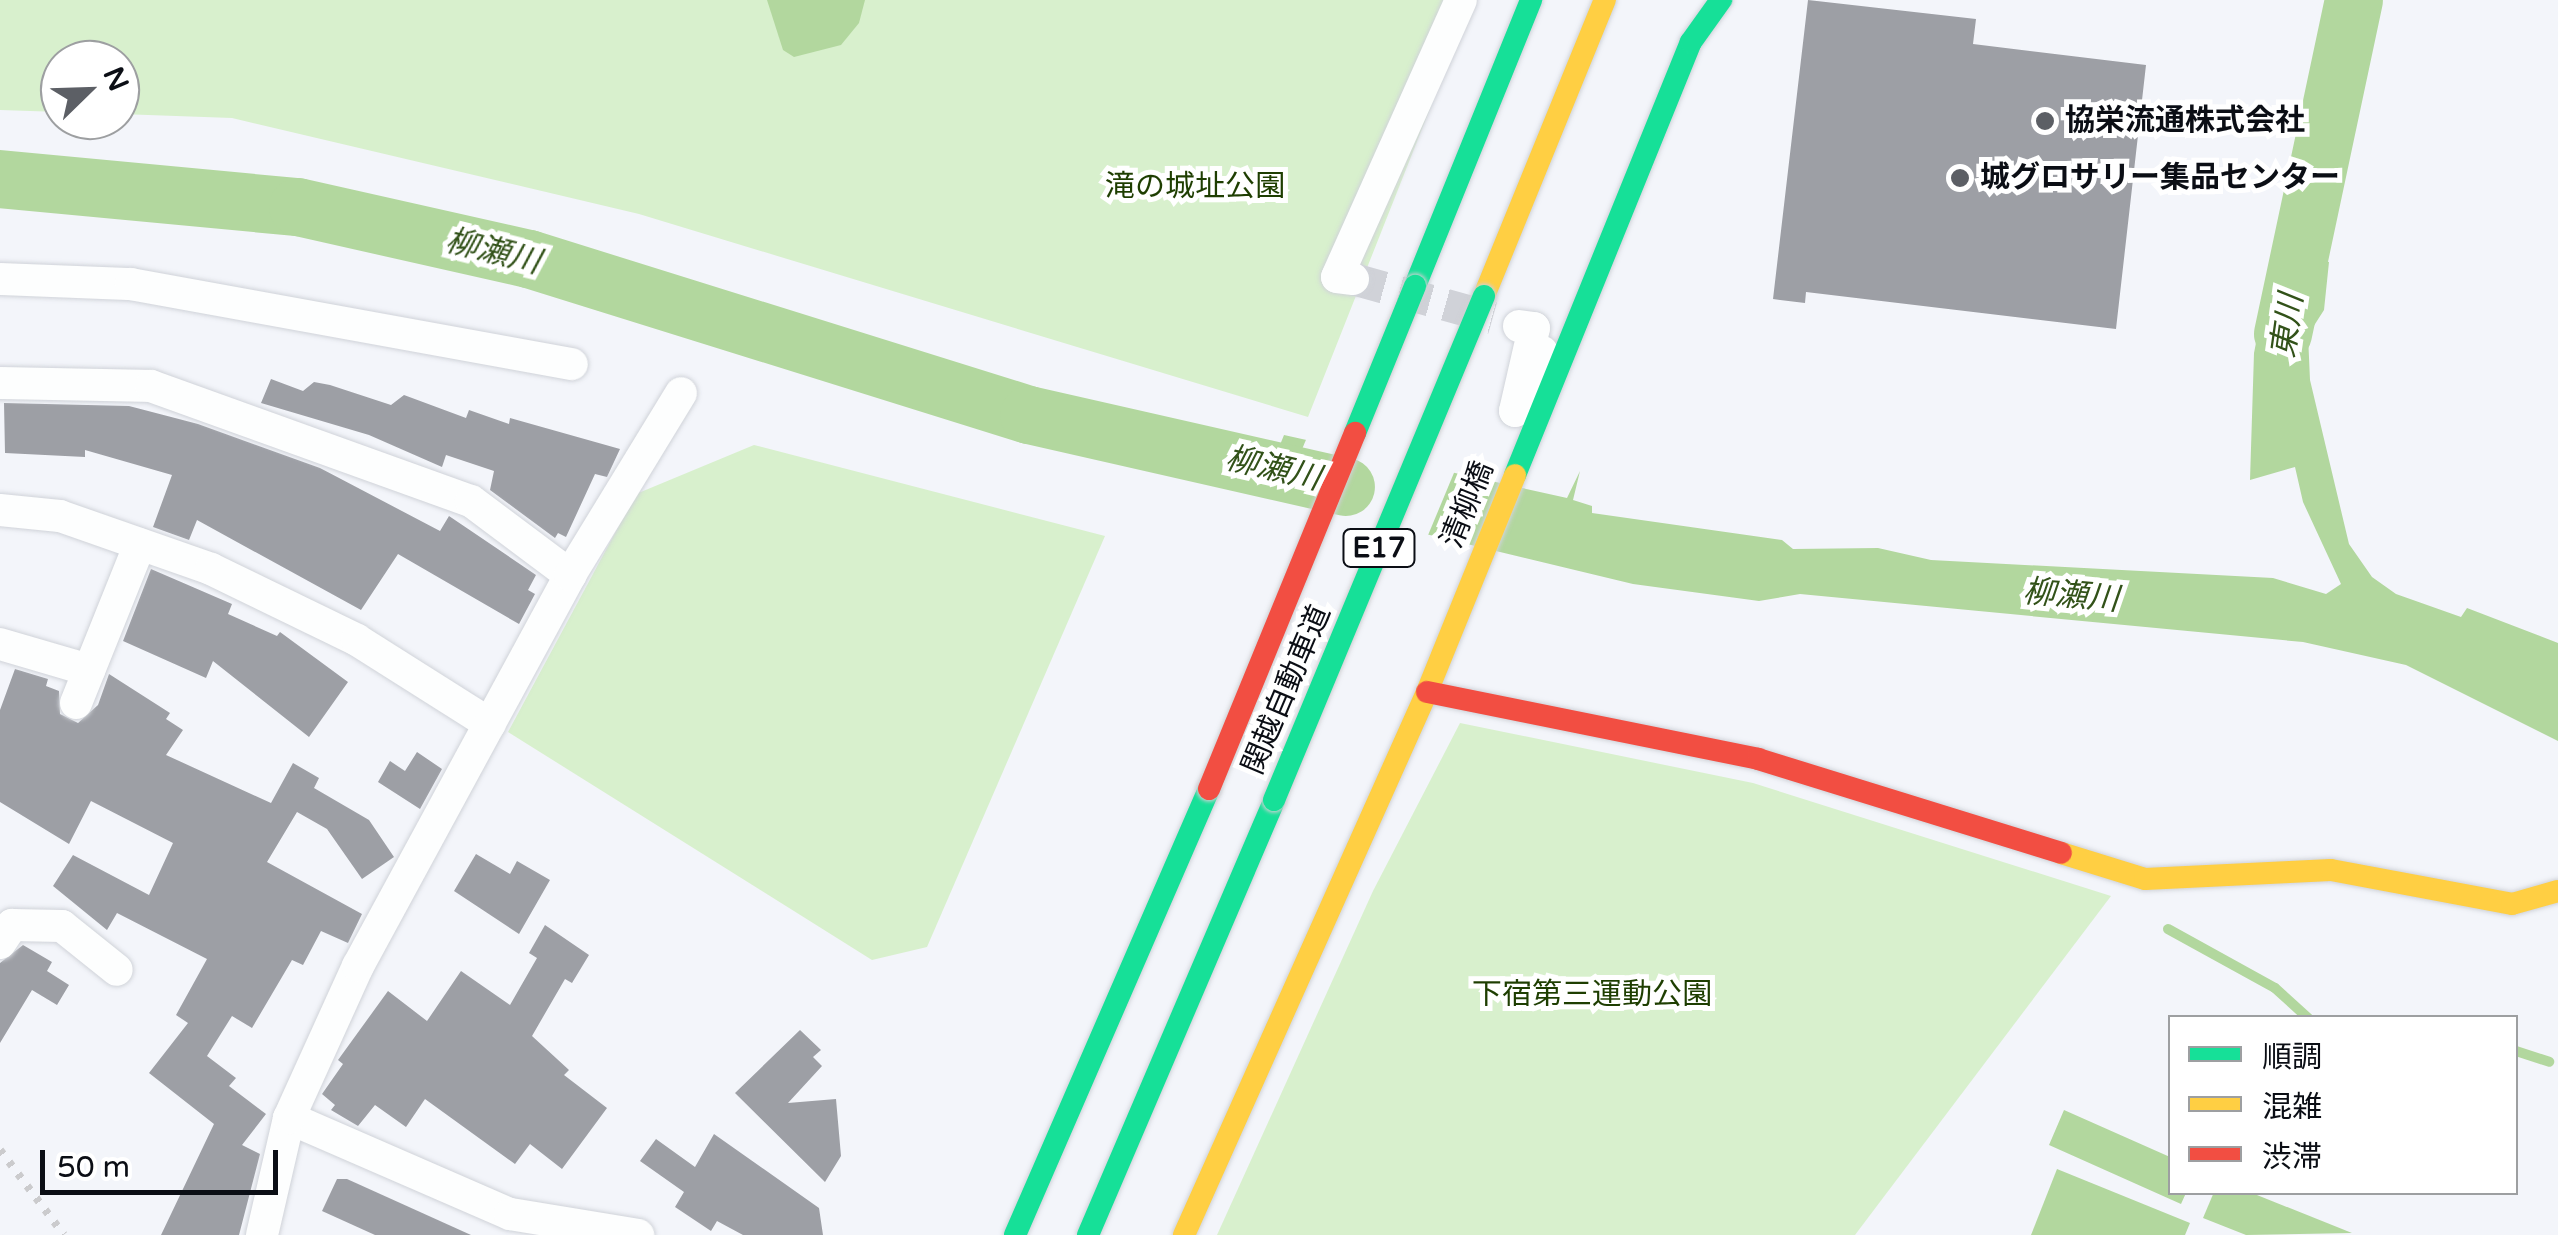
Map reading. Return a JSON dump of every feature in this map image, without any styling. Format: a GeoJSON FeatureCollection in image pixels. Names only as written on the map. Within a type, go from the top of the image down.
{"type":"FeatureCollection","features":[{"type":"Feature","properties":{"kind":"main road","name":"関越自動車道"},"geometry":{"type":"LineString","coordinates":[[1016,1235],[1209,790],[1531,0]]}},
{"type":"Feature","properties":{"kind":"main road","name":"関越自動車道"},"geometry":{"type":"LineString","coordinates":[[1088,1235],[1274,800],[1605,0]]}},
{"type":"Feature","properties":{"kind":"main road","name":"清柳橋"},"geometry":{"type":"LineString","coordinates":[[1184,1235],[1427,692],[1531,430],[1577,339],[1691,42],[1721,0]]}},
{"type":"Feature","properties":{"kind":"main road"},"geometry":{"type":"LineString","coordinates":[[1427,692],[1758,759],[2145,879],[2331,870],[2512,904],[2558,891]]}},
{"type":"Feature","properties":{"kind":"street"},"geometry":{"type":"LineString","coordinates":[[1353,280],[1337,277],[1461,0]]}},
{"type":"Feature","properties":{"kind":"street"},"geometry":{"type":"LineString","coordinates":[[0,279],[131,284],[572,364]]}},
{"type":"Feature","properties":{"kind":"street"},"geometry":{"type":"LineString","coordinates":[[1519,326],[1534,328],[1514,411],[1552,330],[1577,339]]}},
{"type":"Feature","properties":{"kind":"street"},"geometry":{"type":"LineString","coordinates":[[0,383],[151,386],[471,501],[570,575]]}},
{"type":"Feature","properties":{"kind":"street"},"geometry":{"type":"LineString","coordinates":[[262,1235],[289,1118],[358,966],[570,575],[681,392]]}},
{"type":"Feature","properties":{"kind":"street"},"geometry":{"type":"LineString","coordinates":[[0,510],[60,516],[211,569],[357,640],[490,724]]}},
{"type":"Feature","properties":{"kind":"street"},"geometry":{"type":"LineString","coordinates":[[76,704],[140,544]]}},
{"type":"Feature","properties":{"kind":"street"},"geometry":{"type":"LineString","coordinates":[[0,644],[90,670]]}},
{"type":"Feature","properties":{"kind":"street"},"geometry":{"type":"LineString","coordinates":[[0,944],[12,925],[62,926],[118,970]]}},
{"type":"Feature","properties":{"kind":"street"},"geometry":{"type":"LineString","coordinates":[[289,1118],[510,1214],[638,1235]]}},
{"type":"Feature","properties":{"kind":"green space","name":"滝の城址公園"},"geometry":{"type":"Polygon","coordinates":[[[0,0],[1473,0],[1308,417],[639,214],[232,118],[140,115],[140,40],[40,40],[40,111],[0,110],[0,0]]]}},
{"type":"Feature","properties":{"kind":"green space"},"geometry":{"type":"Polygon","coordinates":[[[754,445],[1105,536],[927,947],[872,960],[508,732],[636,494],[754,445]]]}},
{"type":"Feature","properties":{"kind":"green space","name":"下宿第三運動公園"},"geometry":{"type":"Polygon","coordinates":[[[1460,723],[1753,783],[2111,896],[1855,1235],[1217,1235],[1373,891],[1460,723]]]}},
{"type":"Feature","properties":{"kind":"water"},"geometry":{"type":"Polygon","coordinates":[[[767,0],[865,0],[859,23],[841,45],[794,57],[783,50],[767,0]]]}},
{"type":"Feature","properties":{"kind":"water"},"geometry":{"type":"Polygon","coordinates":[[[2274,252],[2329,262],[2324,310],[2308,335],[2310,380],[2349,544],[2372,577],[2396,594],[2461,617],[2467,608],[2558,643],[2558,741],[2406,665],[2303,642],[1800,594],[1759,601],[1633,584],[1260,494],[1284,435],[1567,498],[1580,471],[1573,500],[1592,506],[1592,513],[1782,540],[1793,549],[1878,548],[1931,560],[2273,578],[2326,594],[2341,584],[2303,502],[2295,467],[2250,480],[2254,353],[2274,252]]]}},
{"type":"Feature","properties":{"kind":"water"},"geometry":{"type":"Polygon","coordinates":[[[2064,1110],[2168,1156],[2168,1195],[2185,1195],[2181,1204],[2049,1145],[2064,1110]]]}},
{"type":"Feature","properties":{"kind":"water"},"geometry":{"type":"Polygon","coordinates":[[[2057,1169],[2190,1223],[2185,1235],[2031,1235],[2057,1169]]]}},
{"type":"Feature","properties":{"kind":"water"},"geometry":{"type":"Polygon","coordinates":[[[2213,1195],[2257,1195],[2352,1233],[2246,1235],[2203,1218],[2213,1195]]]}},
{"type":"Feature","properties":{"kind":"pier"},"geometry":{"type":"Polygon","coordinates":[[[1308,435],[1456,468],[1426,540],[1279,504],[1308,435]]]}},
{"type":"Feature","properties":{"kind":"building","name":"城グロサリー集品センター"},"geometry":{"type":"Polygon","coordinates":[[[1808,0],[1976,19],[1973,44],[2146,65],[2116,329],[1806,292],[1805,303],[1773,299],[1808,0]]]}},
{"type":"Feature","properties":{"kind":"building"},"geometry":{"type":"Polygon","coordinates":[[[271,379],[303,391],[314,382],[330,385],[391,405],[404,395],[466,418],[469,410],[509,424],[510,418],[620,449],[607,477],[595,474],[566,537],[558,533],[555,538],[490,490],[494,471],[446,455],[442,467],[369,435],[261,403],[271,379]]]}},
{"type":"Feature","properties":{"kind":"building"},"geometry":{"type":"Polygon","coordinates":[[[4,403],[129,406],[198,424],[320,468],[440,531],[449,516],[536,575],[528,590],[535,594],[519,624],[398,554],[361,610],[197,520],[189,540],[153,527],[172,475],[85,450],[85,457],[5,453],[4,403]]]}},
{"type":"Feature","properties":{"kind":"building"},"geometry":{"type":"Polygon","coordinates":[[[151,569],[232,604],[228,614],[277,636],[280,632],[348,682],[309,737],[213,661],[206,678],[123,641],[151,569]]]}},
{"type":"Feature","properties":{"kind":"building"},"geometry":{"type":"Polygon","coordinates":[[[15,669],[48,679],[46,686],[59,691],[60,714],[78,723],[98,705],[109,674],[170,713],[166,719],[183,730],[166,755],[271,803],[293,763],[319,778],[314,788],[369,820],[394,857],[362,879],[327,829],[297,812],[267,862],[362,914],[348,943],[321,931],[303,965],[292,960],[252,1028],[232,1016],[207,1056],[236,1078],[229,1086],[266,1114],[242,1145],[260,1154],[239,1235],[161,1235],[214,1124],[149,1073],[188,1023],[176,1015],[207,959],[117,913],[107,930],[53,886],[73,855],[149,895],[173,843],[91,801],[69,844],[0,802],[0,710],[15,669]]]}},
{"type":"Feature","properties":{"kind":"building"},"geometry":{"type":"Polygon","coordinates":[[[417,752],[442,769],[420,809],[378,782],[390,761],[405,771],[417,752]]]}},
{"type":"Feature","properties":{"kind":"building"},"geometry":{"type":"Polygon","coordinates":[[[476,854],[510,874],[517,861],[550,880],[519,934],[454,891],[476,854]]]}},
{"type":"Feature","properties":{"kind":"building"},"geometry":{"type":"Polygon","coordinates":[[[545,925],[589,955],[572,983],[565,979],[532,1036],[569,1070],[564,1075],[607,1108],[562,1169],[530,1144],[515,1164],[425,1099],[406,1127],[375,1105],[358,1126],[331,1110],[335,1105],[322,1094],[343,1064],[338,1060],[388,991],[427,1021],[461,971],[510,1005],[537,958],[529,953],[545,925]]]}},
{"type":"Feature","properties":{"kind":"building"},"geometry":{"type":"Polygon","coordinates":[[[23,945],[52,962],[47,971],[69,985],[57,1005],[32,990],[0,1043],[0,963],[23,945]]]}},
{"type":"Feature","properties":{"kind":"building"},"geometry":{"type":"Polygon","coordinates":[[[800,1030],[821,1050],[813,1057],[822,1066],[788,1103],[836,1099],[841,1156],[825,1182],[735,1093],[800,1030]]]}},
{"type":"Feature","properties":{"kind":"building"},"geometry":{"type":"Polygon","coordinates":[[[714,1134],[819,1208],[823,1235],[743,1235],[717,1221],[711,1231],[675,1207],[684,1192],[640,1161],[656,1139],[695,1167],[714,1134]]]}},
{"type":"Feature","properties":{"kind":"building"},"geometry":{"type":"Polygon","coordinates":[[[337,1179],[347,1179],[471,1235],[375,1235],[322,1211],[337,1179]]]}},
{"type":"Feature","properties":{"kind":"waterway","name":"東川"},"geometry":{"type":"LineString","coordinates":[[2283,334],[2354,0]]}},
{"type":"Feature","properties":{"kind":"waterway","name":"柳瀬川"},"geometry":{"type":"LineString","coordinates":[[0,179],[298,207],[529,259],[1029,415],[1346,487]]}},
{"type":"Feature","properties":{"kind":"waterway"},"geometry":{"type":"LineString","coordinates":[[2168,929],[2275,988],[2305,1015]]}},
{"type":"Feature","properties":{"kind":"waterway"},"geometry":{"type":"LineString","coordinates":[[2518,1052],[2549,1062]]}},
{"type":"Feature","properties":{"kind":"tunnel"},"geometry":{"type":"LineString","coordinates":[[1353,279],[1493,318]]}},
{"type":"Feature","properties":{"kind":"railway"},"geometry":{"type":"LineString","coordinates":[[0,1150],[64,1235]]}},
{"type":"Feature","properties":{"kind":"traffic: fast"},"geometry":{"type":"LineString","coordinates":[[1415,286],[1531,0]]}},
{"type":"Feature","properties":{"kind":"traffic: fast"},"geometry":{"type":"LineString","coordinates":[[1515,475],[1691,42],[1721,0]]}},
{"type":"Feature","properties":{"kind":"traffic: fast"},"geometry":{"type":"LineString","coordinates":[[1355,433],[1415,286]]}},
{"type":"Feature","properties":{"kind":"traffic: fast"},"geometry":{"type":"LineString","coordinates":[[1274,800],[1484,296]]}},
{"type":"Feature","properties":{"kind":"traffic: fast"},"geometry":{"type":"LineString","coordinates":[[1015,1235],[1209,789]]}},
{"type":"Feature","properties":{"kind":"traffic: fast"},"geometry":{"type":"LineString","coordinates":[[1088,1235],[1274,800]]}},
{"type":"Feature","properties":{"kind":"traffic: slow"},"geometry":{"type":"LineString","coordinates":[[1484,296],[1605,0]]}},
{"type":"Feature","properties":{"kind":"traffic: slow"},"geometry":{"type":"LineString","coordinates":[[1184,1235],[1427,692],[1515,475]]}},
{"type":"Feature","properties":{"kind":"traffic: slow"},"geometry":{"type":"LineString","coordinates":[[2061,853],[2145,879],[2331,870],[2512,904],[2558,891]]}},
{"type":"Feature","properties":{"kind":"traffic: jam"},"geometry":{"type":"LineString","coordinates":[[1209,789],[1355,433]]}},
{"type":"Feature","properties":{"kind":"traffic: jam"},"geometry":{"type":"LineString","coordinates":[[1427,692],[1758,759],[2061,853]]}},
{"type":"Feature","properties":{"kind":"place","name":"協栄流通株式会社"},"geometry":{"type":"Point","coordinates":[2045,121]}},
{"type":"Feature","properties":{"kind":"place","name":"城グロサリー集品センター"},"geometry":{"type":"Point","coordinates":[1960,178]}}]}
